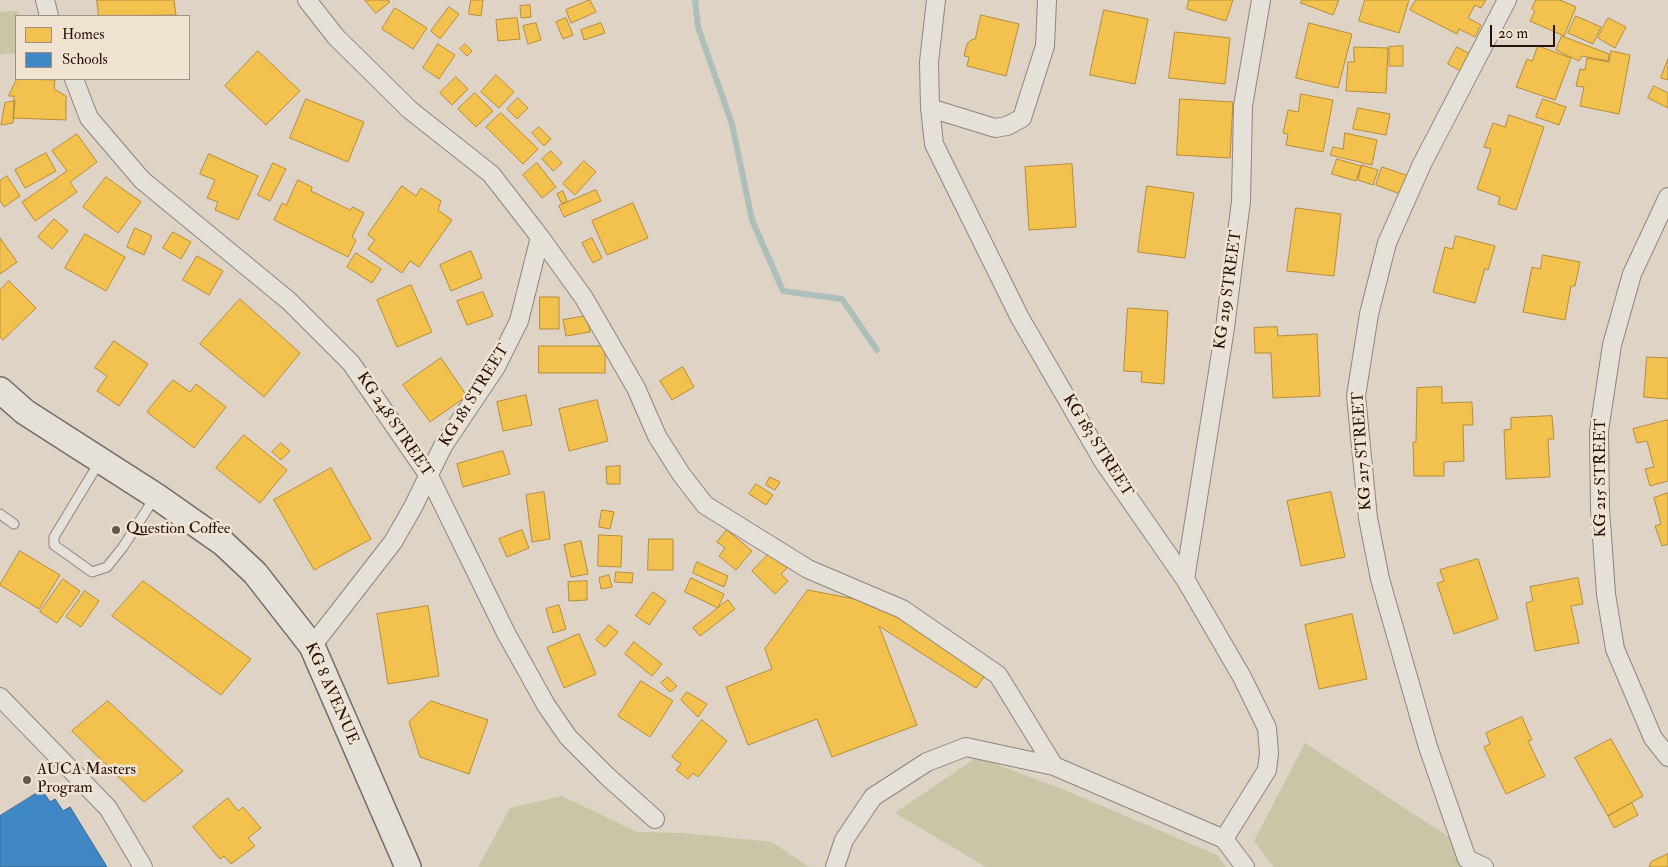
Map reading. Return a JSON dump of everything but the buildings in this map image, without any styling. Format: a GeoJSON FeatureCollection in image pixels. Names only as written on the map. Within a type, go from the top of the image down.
{"type":"FeatureCollection","features":[{"type":"Feature","properties":{"kind":"street"},"geometry":{"type":"LineString","coordinates":[[45,0],[49,15]]}},
{"type":"Feature","properties":{"kind":"street"},"geometry":{"type":"LineString","coordinates":[[307,0],[336,37],[410,110],[491,174],[584,298],[636,388],[657,436],[681,474],[705,506],[808,569],[902,609],[998,675],[1054,766]]}},
{"type":"Feature","properties":{"kind":"street","name":"KG 183 STREET"},"geometry":{"type":"LineString","coordinates":[[936,0],[929,62],[930,108],[934,144],[1020,318],[1103,461],[1185,579],[1242,677],[1268,728],[1268,770],[1224,839]]}},
{"type":"Feature","properties":{"kind":"street"},"geometry":{"type":"LineString","coordinates":[[930,108],[995,128],[1007,126],[1022,118],[1045,46],[1047,0]]}},
{"type":"Feature","properties":{"kind":"street","name":"KG 219 STREET"},"geometry":{"type":"LineString","coordinates":[[1185,579],[1225,328],[1241,201],[1243,106],[1261,0]]}},
{"type":"Feature","properties":{"kind":"street","name":"KG 217 STREET"},"geometry":{"type":"LineString","coordinates":[[1484,867],[1468,859],[1428,747],[1380,579],[1368,518],[1356,396],[1369,314],[1387,243],[1422,164],[1489,38],[1507,0]]}},
{"type":"Feature","properties":{"kind":"street","name":"KG 248 STREET"},"geometry":{"type":"LineString","coordinates":[[74,80],[89,118],[142,180],[289,300],[351,363],[429,476],[506,633],[546,705],[568,737],[607,776],[655,819]]}},
{"type":"Feature","properties":{"kind":"street","name":"KG 215 STREET"},"geometry":{"type":"LineString","coordinates":[[1668,197],[1632,274],[1612,345],[1598,431],[1600,508],[1606,594],[1615,649],[1653,738],[1668,757]]}},
{"type":"Feature","properties":{"kind":"street","name":"KG 181 STREET"},"geometry":{"type":"LineString","coordinates":[[312,646],[393,542],[443,446],[496,367],[519,322],[540,237]]}},
{"type":"Feature","properties":{"kind":"street","name":"KG 8 AVENUE"},"geometry":{"type":"LineString","coordinates":[[0,390],[25,412],[156,496],[223,543],[256,573],[312,646],[408,867]]}},
{"type":"Feature","properties":{"kind":"street"},"geometry":{"type":"LineString","coordinates":[[0,697],[108,808],[143,867]]}},
{"type":"Feature","properties":{"kind":"street"},"geometry":{"type":"LineString","coordinates":[[835,867],[844,840],[873,797],[927,762],[966,747],[1054,766],[1224,839],[1245,867]]}},
{"type":"Feature","properties":{"kind":"lane"},"geometry":{"type":"LineString","coordinates":[[100,461],[54,536],[54,545],[92,572],[107,567],[156,496]]}},
{"type":"Feature","properties":{"kind":"lane"},"geometry":{"type":"LineString","coordinates":[[0,514],[14,524]]}},
{"type":"Feature","properties":{"kind":"shaded area"},"geometry":{"type":"Polygon","coordinates":[[[17,11],[19,15],[15,15],[15,53],[0,54],[0,12],[17,11]]]}},
{"type":"Feature","properties":{"kind":"shaded area"},"geometry":{"type":"Polygon","coordinates":[[[1305,743],[1458,843],[1461,867],[1274,867],[1254,841],[1305,743]]]}},
{"type":"Feature","properties":{"kind":"shaded area"},"geometry":{"type":"Polygon","coordinates":[[[977,757],[1072,793],[1217,855],[1226,867],[986,867],[895,813],[977,757]]]}},
{"type":"Feature","properties":{"kind":"shaded area"},"geometry":{"type":"Polygon","coordinates":[[[562,796],[637,832],[682,833],[772,842],[809,867],[478,867],[510,808],[562,796]]]}},
{"type":"Feature","properties":{"kind":"waterway"},"geometry":{"type":"LineString","coordinates":[[695,0],[698,27],[732,124],[752,220],[783,291],[842,299],[877,350]]}},
{"type":"Feature","properties":{"kind":"place","name":"Question Coffee"},"geometry":{"type":"Point","coordinates":[116,530]}},
{"type":"Feature","properties":{"kind":"place","name":"AUCA Masters Program"},"geometry":{"type":"Point","coordinates":[27,780]}}]}
